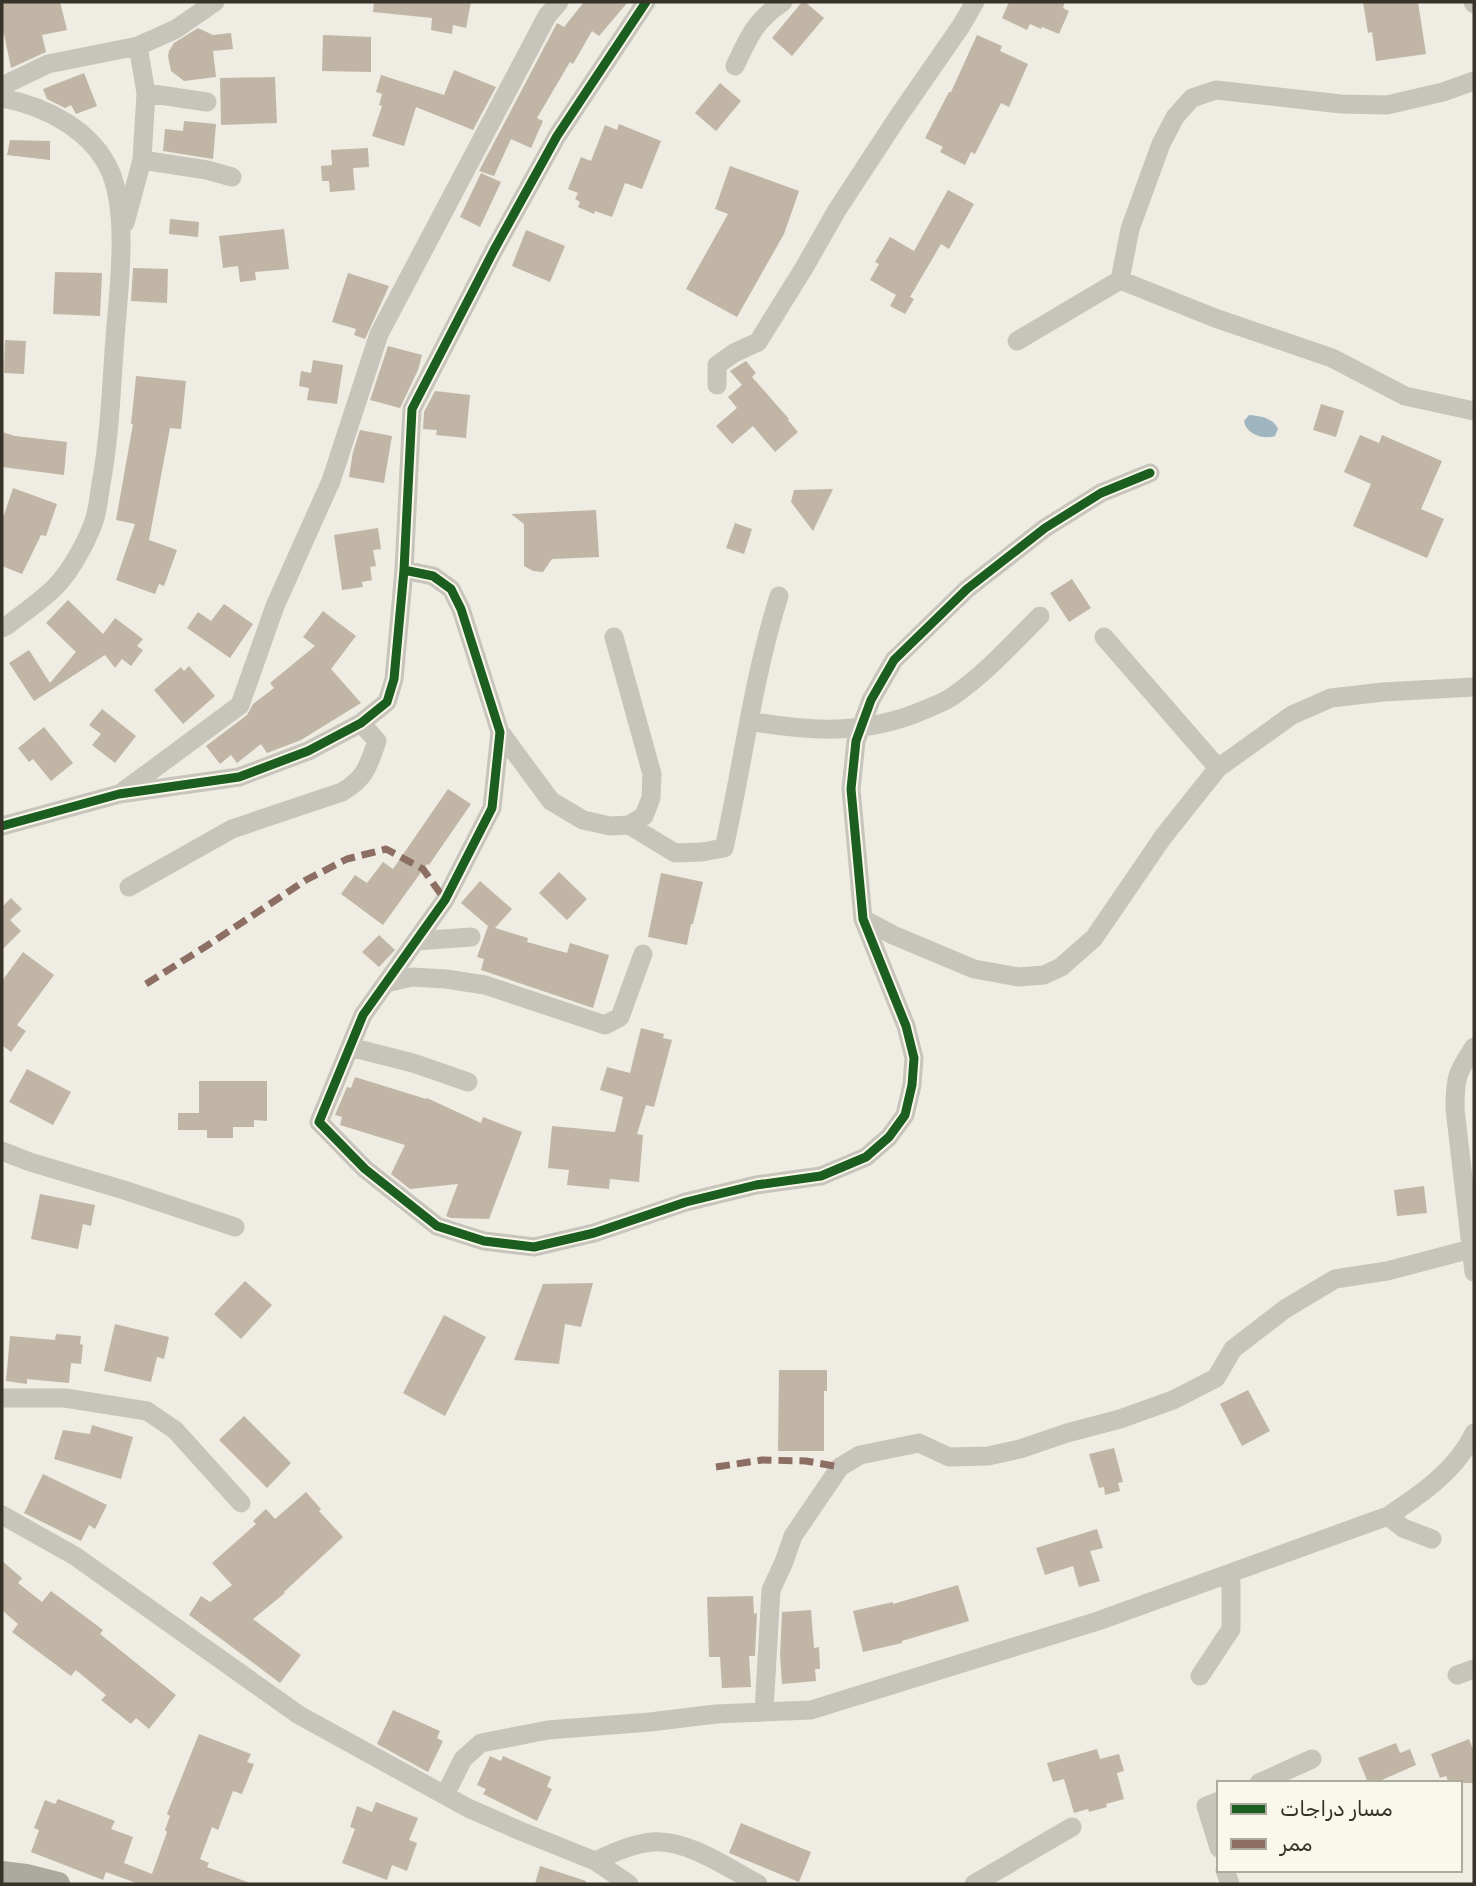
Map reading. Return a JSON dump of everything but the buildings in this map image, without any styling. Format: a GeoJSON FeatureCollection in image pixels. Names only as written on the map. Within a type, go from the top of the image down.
{"type":"FeatureCollection","features":[{"type":"Feature","properties":{"kind":"main road"},"geometry":{"type":"LineString","coordinates":[[2,1873],[58,1884]]}},
{"type":"Feature","properties":{"kind":"street"},"geometry":{"type":"LineString","coordinates":[[2,86],[48,64],[138,46],[176,29],[215,2]]}},
{"type":"Feature","properties":{"kind":"street"},"geometry":{"type":"LineString","coordinates":[[119,794],[240,705],[275,606],[331,481],[379,334],[547,16],[559,2]]}},
{"type":"Feature","properties":{"kind":"street"},"geometry":{"type":"LineString","coordinates":[[2,826],[119,794],[239,777],[308,751],[361,723],[387,702],[394,679],[404,570],[412,409],[494,250],[557,136],[646,2]]}},
{"type":"Feature","properties":{"kind":"street"},"geometry":{"type":"LineString","coordinates":[[735,66],[750,34],[766,14],[783,2]]}},
{"type":"Feature","properties":{"kind":"street"},"geometry":{"type":"LineString","coordinates":[[716,385],[717,365],[734,353],[758,342],[837,210],[975,2]]}},
{"type":"Feature","properties":{"kind":"street"},"geometry":{"type":"LineString","coordinates":[[121,238],[142,160],[146,93],[138,46]]}},
{"type":"Feature","properties":{"kind":"street"},"geometry":{"type":"LineString","coordinates":[[1017,341],[1120,280],[1130,229],[1161,144],[1175,117],[1192,98],[1216,90],[1342,104],[1387,105],[1443,92],[1474,81]]}},
{"type":"Feature","properties":{"kind":"street"},"geometry":{"type":"LineString","coordinates":[[146,93],[207,102]]}},
{"type":"Feature","properties":{"kind":"street"},"geometry":{"type":"LineString","coordinates":[[2,98],[22,102],[56,117],[94,146],[110,172],[118,197],[121,238],[108,447],[94,520],[71,567],[56,586],[2,628]]}},
{"type":"Feature","properties":{"kind":"street"},"geometry":{"type":"LineString","coordinates":[[142,160],[207,170],[232,177]]}},
{"type":"Feature","properties":{"kind":"street"},"geometry":{"type":"LineString","coordinates":[[1120,280],[1215,318],[1332,358],[1405,396],[1474,411]]}},
{"type":"Feature","properties":{"kind":"street"},"geometry":{"type":"LineString","coordinates":[[500,732],[492,808],[445,900],[363,1015],[319,1122],[365,1169],[437,1226],[484,1241],[534,1247],[594,1233],[686,1202],[756,1185],[821,1176],[866,1157],[889,1138],[905,1115],[912,1085],[914,1058],[906,1026],[863,919],[852,789],[856,741],[871,700],[894,660],[967,589],[1045,528],[1101,493],[1150,472]]}},
{"type":"Feature","properties":{"kind":"street"},"geometry":{"type":"LineString","coordinates":[[404,570],[433,576],[451,589],[461,608],[500,732],[551,802],[583,820],[629,825],[676,853],[724,848],[749,722],[779,596]]}},
{"type":"Feature","properties":{"kind":"street"},"geometry":{"type":"LineString","coordinates":[[749,722],[845,730],[875,726],[911,715],[951,698],[991,665],[1040,616]]}},
{"type":"Feature","properties":{"kind":"street"},"geometry":{"type":"LineString","coordinates":[[614,637],[652,774],[651,798],[644,816],[629,825]]}},
{"type":"Feature","properties":{"kind":"street"},"geometry":{"type":"LineString","coordinates":[[1104,638],[1218,768]]}},
{"type":"Feature","properties":{"kind":"street"},"geometry":{"type":"LineString","coordinates":[[863,919],[893,935],[974,969],[1018,977],[1044,975],[1061,967],[1094,938],[1163,837],[1218,768],[1292,715],[1332,698],[1474,687]]}},
{"type":"Feature","properties":{"kind":"street"},"geometry":{"type":"LineString","coordinates":[[129,887],[232,829],[342,792],[355,785],[362,777],[377,741],[361,723]]}},
{"type":"Feature","properties":{"kind":"street"},"geometry":{"type":"LineString","coordinates":[[416,941],[471,937]]}},
{"type":"Feature","properties":{"kind":"street"},"geometry":{"type":"LineString","coordinates":[[386,983],[412,977],[485,985],[605,1025],[620,1017],[643,954]]}},
{"type":"Feature","properties":{"kind":"street"},"geometry":{"type":"LineString","coordinates":[[350,1046],[413,1063],[468,1082]]}},
{"type":"Feature","properties":{"kind":"street"},"geometry":{"type":"LineString","coordinates":[[1474,1047],[1460,1068],[1455,1084],[1455,1109],[1474,1272]]}},
{"type":"Feature","properties":{"kind":"street"},"geometry":{"type":"LineString","coordinates":[[2,1152],[235,1227]]}},
{"type":"Feature","properties":{"kind":"street"},"geometry":{"type":"LineString","coordinates":[[764,1711],[771,1590],[793,1536],[840,1467],[860,1455],[919,1443],[949,1457],[988,1456],[1020,1449],[1130,1415],[1173,1400],[1216,1378],[1233,1349],[1285,1309],[1335,1279],[1387,1271],[1471,1249]]}},
{"type":"Feature","properties":{"kind":"street"},"geometry":{"type":"LineString","coordinates":[[2,1398],[65,1398],[147,1411],[175,1430],[241,1503]]}},
{"type":"Feature","properties":{"kind":"street"},"geometry":{"type":"LineString","coordinates":[[445,1795],[463,1759],[481,1743],[548,1730],[764,1711],[811,1710],[1098,1620],[1388,1516],[1423,1493],[1459,1457],[1474,1433]]}},
{"type":"Feature","properties":{"kind":"street"},"geometry":{"type":"LineString","coordinates":[[2,1515],[75,1556],[299,1714],[445,1795],[518,1830],[595,1861],[629,1884]]}},
{"type":"Feature","properties":{"kind":"street"},"geometry":{"type":"LineString","coordinates":[[1388,1516],[1403,1528],[1432,1539]]}},
{"type":"Feature","properties":{"kind":"street"},"geometry":{"type":"LineString","coordinates":[[1200,1676],[1231,1629],[1231,1573]]}},
{"type":"Feature","properties":{"kind":"street"},"geometry":{"type":"LineString","coordinates":[[1263,1781],[1312,1759]]}},
{"type":"Feature","properties":{"kind":"street"},"geometry":{"type":"LineString","coordinates":[[1217,1802],[1206,1806],[1217,1842]]}},
{"type":"Feature","properties":{"kind":"street"},"geometry":{"type":"LineString","coordinates":[[974,1884],[1072,1827]]}},
{"type":"Feature","properties":{"kind":"street"},"geometry":{"type":"LineString","coordinates":[[595,1861],[626,1848],[652,1842],[673,1843],[713,1859],[758,1884]]}},
{"type":"Feature","properties":{"kind":"water"},"geometry":{"type":"Polygon","coordinates":[[[1249,415],[1273,422],[1278,429],[1275,436],[1265,437],[1252,433],[1244,421],[1249,415]]]}},
{"type":"Feature","properties":{"kind":"marked path"},"geometry":{"type":"LineString","coordinates":[[146,984],[306,880],[347,859],[386,849],[423,869],[445,900]]}},
{"type":"Feature","properties":{"kind":"marked path"},"geometry":{"type":"LineString","coordinates":[[716,1467],[762,1460],[806,1461],[840,1467]]}},
{"type":"Feature","properties":{"kind":"cycle path"},"geometry":{"type":"LineString","coordinates":[[2,826],[119,794],[239,777],[308,751],[361,723],[387,702],[394,679],[404,570],[412,409],[494,250],[557,136],[646,2]]}},
{"type":"Feature","properties":{"kind":"cycle path"},"geometry":{"type":"LineString","coordinates":[[404,570],[433,576],[451,589],[461,609],[500,732],[492,808],[445,900],[363,1015],[319,1122],[365,1169],[437,1226],[484,1241],[534,1247],[594,1233],[686,1202],[756,1185],[821,1176],[866,1157],[889,1137],[905,1115],[912,1085],[914,1058],[906,1026],[863,919],[851,789],[856,741],[871,700],[894,660],[967,589],[1045,528],[1101,493],[1150,473]]}}]}
